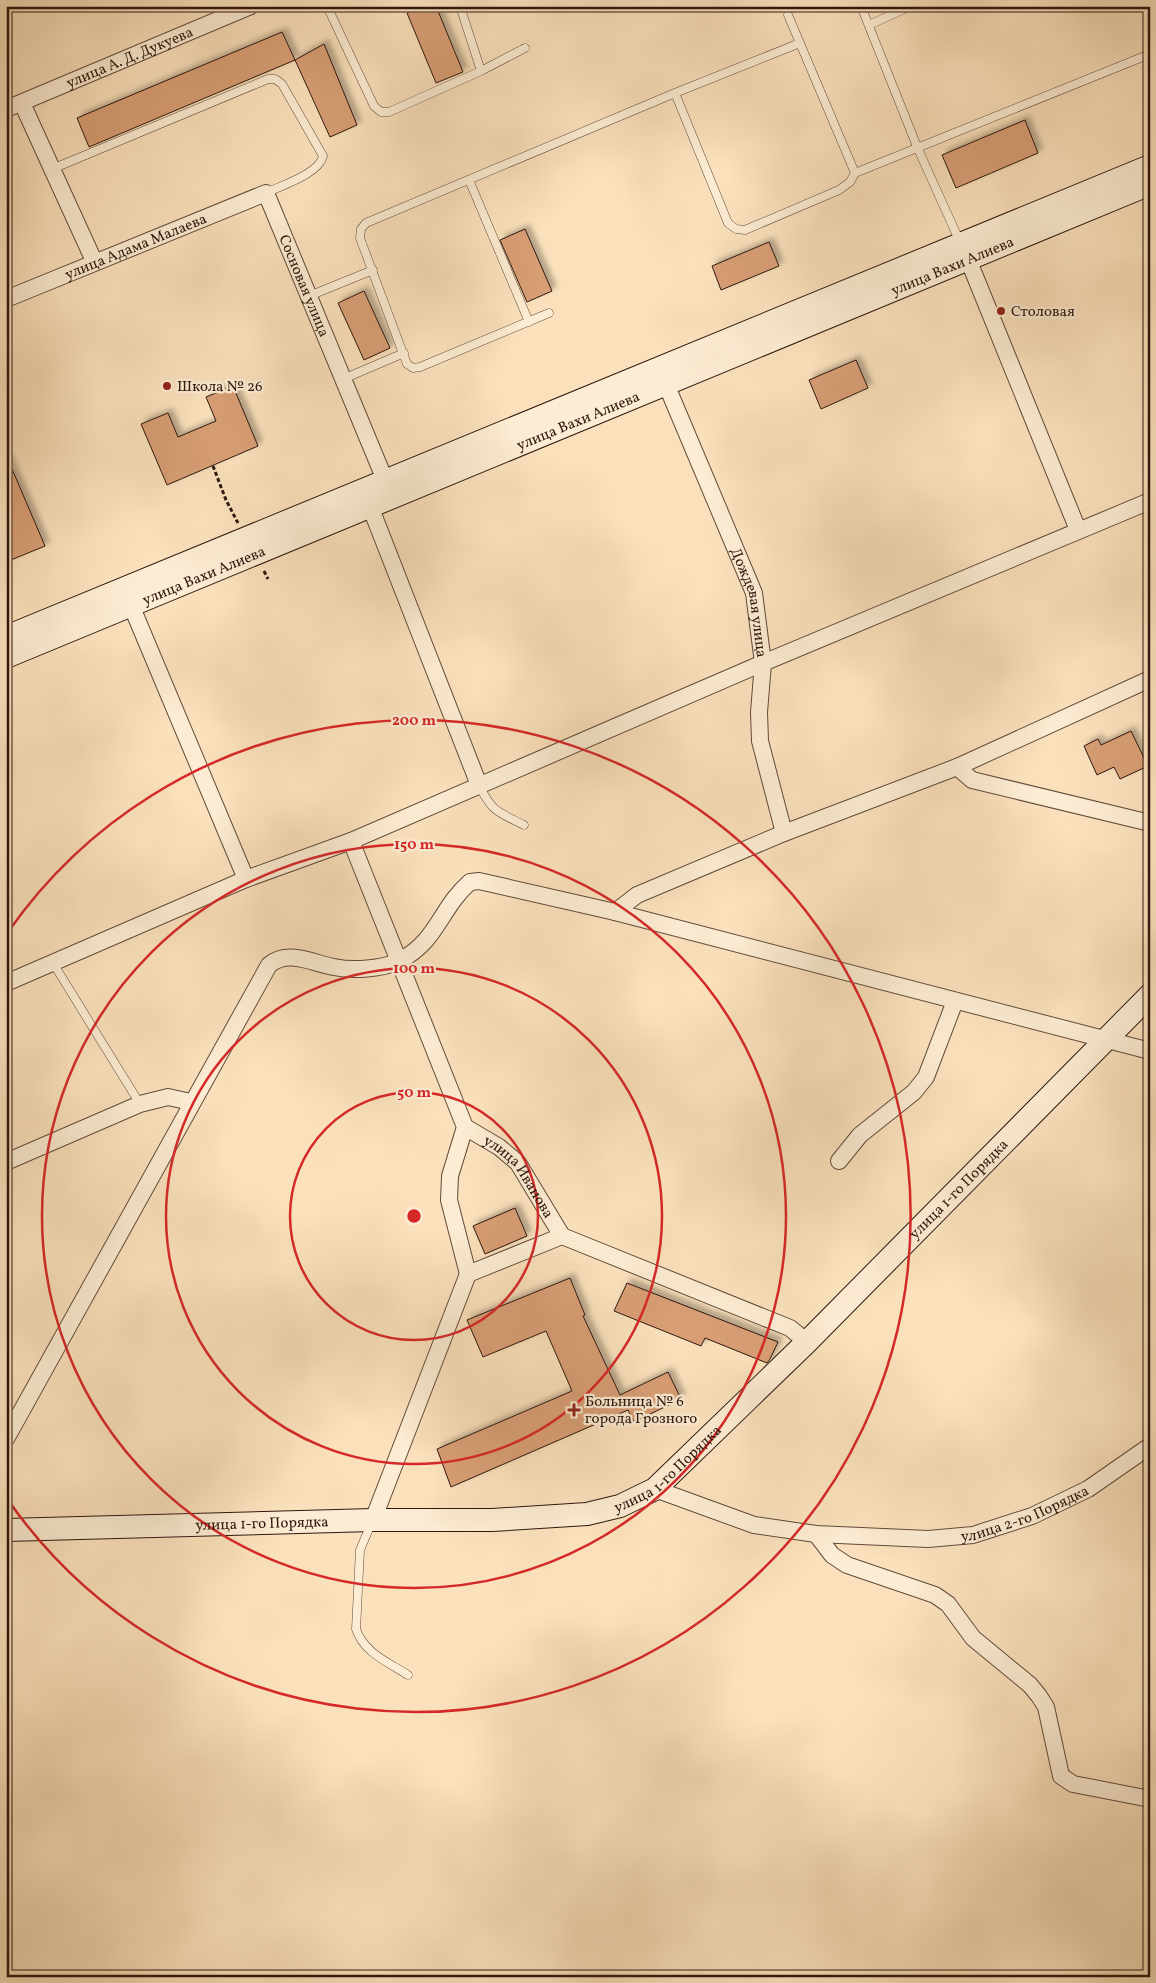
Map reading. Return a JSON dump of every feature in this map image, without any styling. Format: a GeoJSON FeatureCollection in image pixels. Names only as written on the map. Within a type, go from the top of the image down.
{"type":"FeatureCollection","features":[{"type":"Feature","properties":{"kind":"main road","name":"улица Вахи Алиева"},"geometry":{"type":"LineString","coordinates":[[6,657],[666,384],[1150,166]]}},
{"type":"Feature","properties":{"kind":"main road","name":"улица Вахи Алиева"},"geometry":{"type":"LineString","coordinates":[[6,637],[385,480],[964,251],[1150,184]]}},
{"type":"Feature","properties":{"kind":"main road","name":"улица 1-го Порядка"},"geometry":{"type":"LineString","coordinates":[[6,1530],[373,1520],[492,1520],[587,1514],[620,1506],[655,1489],[807,1342],[1150,995]]}},
{"type":"Feature","properties":{"kind":"street","name":"улица А. Д. Дукуева"},"geometry":{"type":"LineString","coordinates":[[14,106],[251,6]]}},
{"type":"Feature","properties":{"kind":"street"},"geometry":{"type":"LineString","coordinates":[[14,106],[52,169],[94,261]]}},
{"type":"Feature","properties":{"kind":"street","name":"улица Адама Малаева"},"geometry":{"type":"LineString","coordinates":[[6,299],[94,261],[266,193]]}},
{"type":"Feature","properties":{"kind":"street","name":"Сосновая улица"},"geometry":{"type":"LineString","coordinates":[[266,193],[385,480]]}},
{"type":"Feature","properties":{"kind":"street"},"geometry":{"type":"LineString","coordinates":[[964,251],[1078,530]]}},
{"type":"Feature","properties":{"kind":"street","name":"Дождевая улица"},"geometry":{"type":"LineString","coordinates":[[666,384],[754,593],[763,663],[759,712],[760,741],[784,833]]}},
{"type":"Feature","properties":{"kind":"street"},"geometry":{"type":"LineString","coordinates":[[6,983],[246,880],[351,841],[763,663],[1150,501]]}},
{"type":"Feature","properties":{"kind":"street"},"geometry":{"type":"LineString","coordinates":[[370,506],[479,786]]}},
{"type":"Feature","properties":{"kind":"street"},"geometry":{"type":"LineString","coordinates":[[131,605],[246,880]]}},
{"type":"Feature","properties":{"kind":"street"},"geometry":{"type":"LineString","coordinates":[[615,912],[637,895],[784,833],[957,767],[1150,679]]}},
{"type":"Feature","properties":{"kind":"street"},"geometry":{"type":"LineString","coordinates":[[957,767],[972,780],[1150,823]]}},
{"type":"Feature","properties":{"kind":"street","name":"улица Иванова"},"geometry":{"type":"LineString","coordinates":[[351,841],[465,1127],[500,1147],[518,1163],[562,1236]]}},
{"type":"Feature","properties":{"kind":"street"},"geometry":{"type":"LineString","coordinates":[[6,1439],[191,1102],[269,965],[276,959],[288,956],[336,968],[370,968],[398,962],[424,944],[437,928],[453,899],[470,882],[479,881],[615,912],[1150,1051]]}},
{"type":"Feature","properties":{"kind":"street"},"geometry":{"type":"LineString","coordinates":[[839,1161],[860,1135],[914,1092],[926,1077],[955,1001]]}},
{"type":"Feature","properties":{"kind":"street"},"geometry":{"type":"LineString","coordinates":[[6,1162],[140,1104],[168,1097],[191,1102]]}},
{"type":"Feature","properties":{"kind":"street","name":"улица Иванова"},"geometry":{"type":"LineString","coordinates":[[465,1127],[450,1176],[449,1200],[468,1274]]}},
{"type":"Feature","properties":{"kind":"street"},"geometry":{"type":"LineString","coordinates":[[373,1520],[468,1274],[562,1236],[790,1328],[807,1342]]}},
{"type":"Feature","properties":{"kind":"street","name":"улица 2-го Порядка"},"geometry":{"type":"LineString","coordinates":[[655,1489],[754,1525],[816,1534],[928,1539],[973,1536],[1032,1516],[1088,1489],[1150,1446]]}},
{"type":"Feature","properties":{"kind":"street"},"geometry":{"type":"LineString","coordinates":[[816,1534],[832,1555],[847,1566],[935,1595],[948,1604],[974,1638],[1030,1685],[1046,1708],[1061,1776],[1072,1784],[1150,1799]]}},
{"type":"Feature","properties":{"kind":"lane"},"geometry":{"type":"LineString","coordinates":[[327,6],[374,106],[381,112],[389,112],[481,71],[526,48]]}},
{"type":"Feature","properties":{"kind":"lane"},"geometry":{"type":"LineString","coordinates":[[460,6],[481,71]]}},
{"type":"Feature","properties":{"kind":"lane"},"geometry":{"type":"LineString","coordinates":[[861,6],[918,149],[964,251]]}},
{"type":"Feature","properties":{"kind":"lane"},"geometry":{"type":"LineString","coordinates":[[868,25],[911,6]]}},
{"type":"Feature","properties":{"kind":"lane"},"geometry":{"type":"LineString","coordinates":[[788,15],[856,173]]}},
{"type":"Feature","properties":{"kind":"lane"},"geometry":{"type":"LineString","coordinates":[[549,313],[420,368],[413,368],[408,364],[360,238],[361,229],[366,223],[675,93],[800,43]]}},
{"type":"Feature","properties":{"kind":"lane"},"geometry":{"type":"LineString","coordinates":[[675,93],[728,222],[736,229],[745,230],[839,190],[850,182],[856,173],[1150,54]]}},
{"type":"Feature","properties":{"kind":"lane"},"geometry":{"type":"LineString","coordinates":[[52,169],[268,78],[282,84],[323,156],[321,164],[314,170],[266,193]]}},
{"type":"Feature","properties":{"kind":"lane"},"geometry":{"type":"LineString","coordinates":[[469,180],[529,322]]}},
{"type":"Feature","properties":{"kind":"lane"},"geometry":{"type":"LineString","coordinates":[[308,296],[373,270]]}},
{"type":"Feature","properties":{"kind":"lane"},"geometry":{"type":"LineString","coordinates":[[343,379],[404,353]]}},
{"type":"Feature","properties":{"kind":"lane"},"geometry":{"type":"LineString","coordinates":[[479,786],[489,805],[496,811],[524,825]]}},
{"type":"Feature","properties":{"kind":"lane"},"geometry":{"type":"LineString","coordinates":[[53,963],[140,1104]]}},
{"type":"Feature","properties":{"kind":"lane"},"geometry":{"type":"LineString","coordinates":[[373,1520],[360,1550],[356,1629],[360,1640],[368,1650],[408,1675]]}},
{"type":"Feature","properties":{"kind":"building"},"geometry":{"type":"Polygon","coordinates":[[[424,6],[436,6],[463,72],[436,83],[407,13],[424,6]]]}},
{"type":"Feature","properties":{"kind":"building"},"geometry":{"type":"Polygon","coordinates":[[[282,32],[295,60],[89,147],[77,118],[282,32]]]}},
{"type":"Feature","properties":{"kind":"building"},"geometry":{"type":"Polygon","coordinates":[[[324,44],[357,125],[330,137],[295,60],[324,44]]]}},
{"type":"Feature","properties":{"kind":"building"},"geometry":{"type":"Polygon","coordinates":[[[1025,120],[1038,153],[956,188],[942,155],[1025,120]]]}},
{"type":"Feature","properties":{"kind":"building"},"geometry":{"type":"Polygon","coordinates":[[[525,229],[552,291],[527,302],[500,240],[525,229]]]}},
{"type":"Feature","properties":{"kind":"building"},"geometry":{"type":"Polygon","coordinates":[[[769,242],[779,266],[721,290],[712,266],[769,242]]]}},
{"type":"Feature","properties":{"kind":"building"},"geometry":{"type":"Polygon","coordinates":[[[364,291],[390,348],[364,360],[338,303],[364,291]]]}},
{"type":"Feature","properties":{"kind":"building"},"geometry":{"type":"Polygon","coordinates":[[[856,360],[868,388],[821,409],[809,380],[856,360]]]}},
{"type":"Feature","properties":{"kind":"building"},"geometry":{"type":"Polygon","coordinates":[[[233,386],[258,446],[167,485],[141,424],[168,413],[178,437],[216,421],[206,397],[233,386]]]}},
{"type":"Feature","properties":{"kind":"building"},"geometry":{"type":"Polygon","coordinates":[[[6,455],[45,546],[6,562],[6,455]]]}},
{"type":"Feature","properties":{"kind":"building"},"geometry":{"type":"Polygon","coordinates":[[[1131,731],[1148,766],[1120,779],[1114,767],[1097,775],[1084,746],[1098,739],[1101,745],[1131,731]]]}},
{"type":"Feature","properties":{"kind":"building"},"geometry":{"type":"Polygon","coordinates":[[[515,1208],[527,1236],[485,1254],[473,1226],[515,1208]]]}},
{"type":"Feature","properties":{"kind":"building"},"geometry":{"type":"Polygon","coordinates":[[[570,1278],[585,1315],[583,1316],[620,1395],[668,1372],[681,1399],[634,1422],[628,1410],[451,1487],[437,1449],[572,1391],[546,1331],[483,1357],[467,1320],[570,1278]]]}},
{"type":"Feature","properties":{"kind":"building"},"geometry":{"type":"Polygon","coordinates":[[[627,1283],[778,1342],[767,1363],[705,1338],[701,1346],[614,1311],[627,1283]]]}},
{"type":"Feature","properties":{"kind":"place","name":"Столовая"},"geometry":{"type":"Point","coordinates":[1001,311]}},
{"type":"Feature","properties":{"kind":"place","name":"Школа № 26"},"geometry":{"type":"Point","coordinates":[167,386]}},
{"type":"Feature","properties":{"kind":"place","name":"Больница № 6 города Грозного"},"geometry":{"type":"Point","coordinates":[574,1410]}}]}
